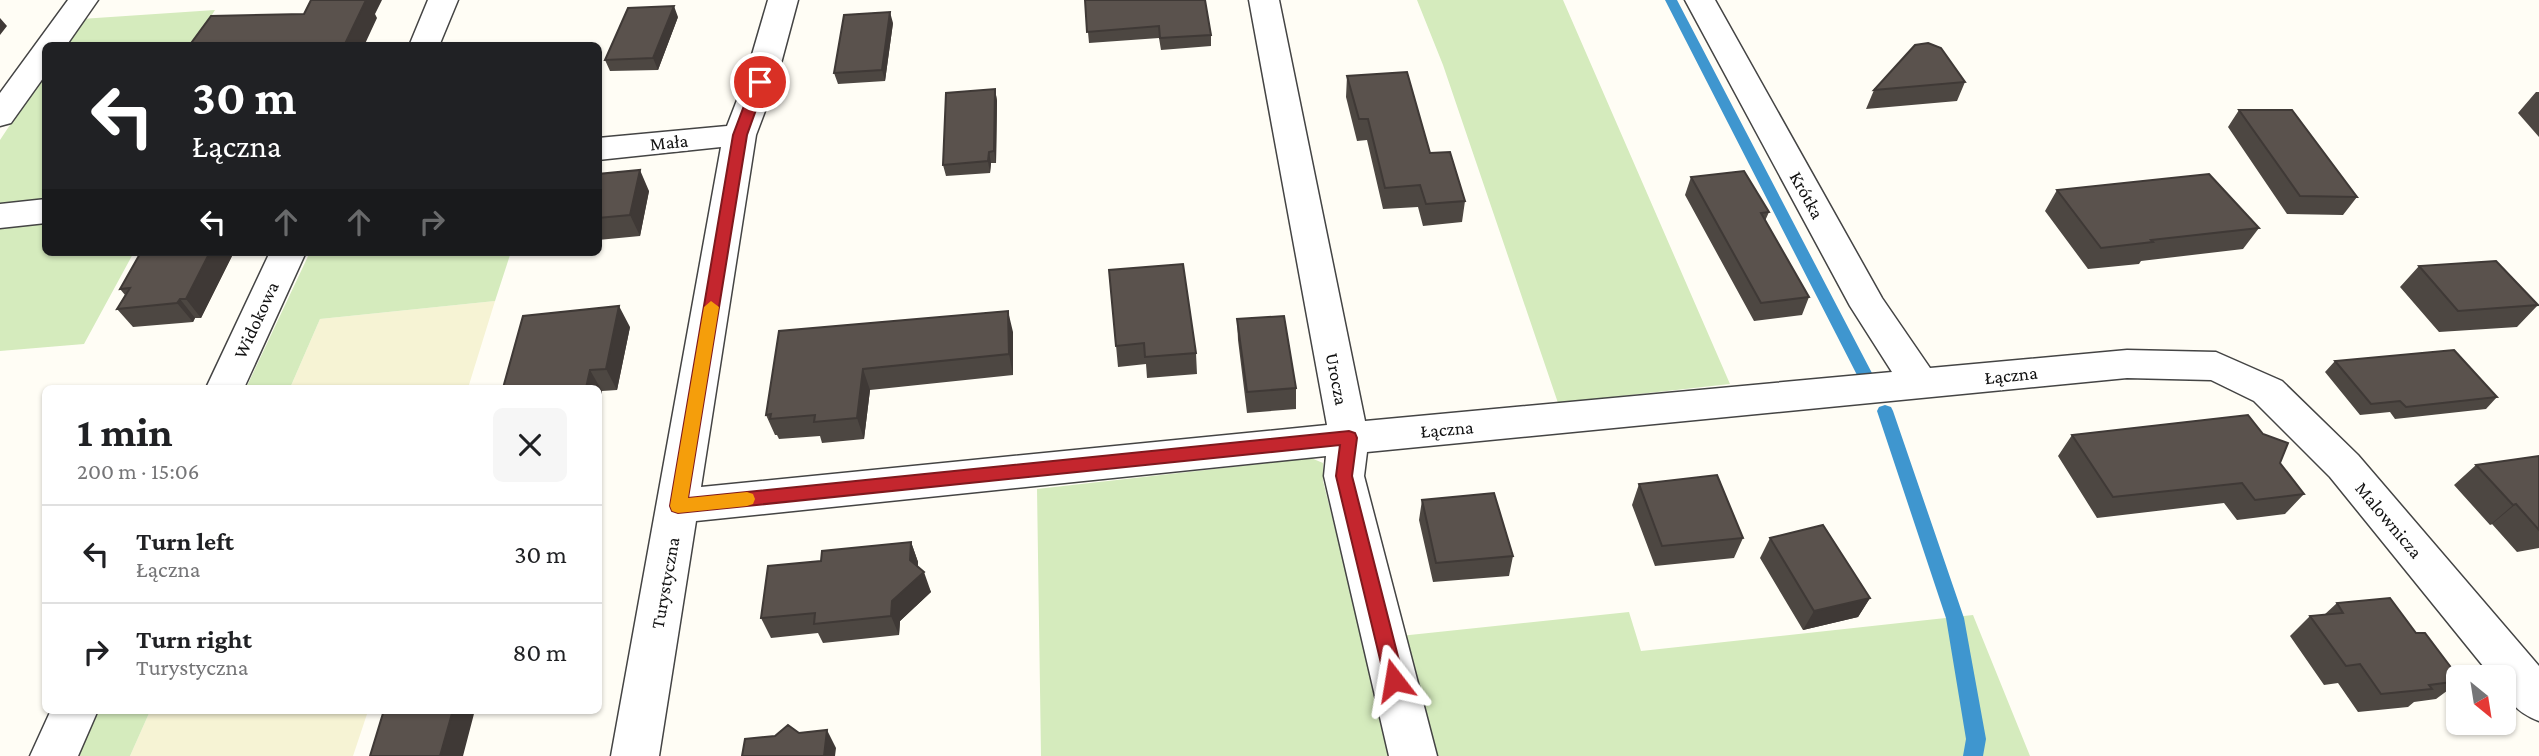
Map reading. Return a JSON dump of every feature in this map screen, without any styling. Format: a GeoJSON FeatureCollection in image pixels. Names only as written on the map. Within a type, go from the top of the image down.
{"type":"FeatureCollection","features":[{"type":"Feature","properties":{"kind":"street"},"geometry":{"type":"LineString","coordinates":[[53,42],[83,0]]}},
{"type":"Feature","properties":{"kind":"street"},"geometry":{"type":"LineString","coordinates":[[427,42],[443,0]]}},
{"type":"Feature","properties":{"kind":"street","name":"Turystyczna"},"geometry":{"type":"LineString","coordinates":[[635,756],[740,135],[760,82],[783,0]]}},
{"type":"Feature","properties":{"kind":"street","name":"Urocza"},"geometry":{"type":"LineString","coordinates":[[1264,0],[1349,438],[1344,476],[1413,756]]}},
{"type":"Feature","properties":{"kind":"street","name":"Krótka"},"geometry":{"type":"LineString","coordinates":[[1700,0],[1868,306],[1922,385]]}},
{"type":"Feature","properties":{"kind":"street"},"geometry":{"type":"LineString","coordinates":[[0,117],[42,57]]}},
{"type":"Feature","properties":{"kind":"street","name":"Mała"},"geometry":{"type":"LineString","coordinates":[[602,149],[740,135]]}},
{"type":"Feature","properties":{"kind":"street"},"geometry":{"type":"LineString","coordinates":[[0,216],[42,211]]}},
{"type":"Feature","properties":{"kind":"street","name":"Widokowa"},"geometry":{"type":"LineString","coordinates":[[226,385],[286,256]]}},
{"type":"Feature","properties":{"kind":"street","name":"Łączna"},"geometry":{"type":"LineString","coordinates":[[678,506],[1349,438],[2127,364],[2216,366]]}},
{"type":"Feature","properties":{"kind":"street","name":"Malownicza"},"geometry":{"type":"LineString","coordinates":[[2216,366],[2268,391],[2344,466],[2539,700]]}},
{"type":"Feature","properties":{"kind":"street"},"geometry":{"type":"LineString","coordinates":[[54,756],[73,714]]}},
{"type":"Feature","properties":{"kind":"shaded area"},"geometry":{"type":"Polygon","coordinates":[[[495,301],[469,385],[291,385],[320,319],[495,301]]]}},
{"type":"Feature","properties":{"kind":"shaded area"},"geometry":{"type":"Polygon","coordinates":[[[149,714],[367,714],[353,756],[130,756],[149,714]]]}},
{"type":"Feature","properties":{"kind":"green space"},"geometry":{"type":"Polygon","coordinates":[[[1417,0],[1563,0],[1730,384],[1558,403],[1443,65],[1417,0]]]}},
{"type":"Feature","properties":{"kind":"green space"},"geometry":{"type":"Polygon","coordinates":[[[215,10],[195,42],[66,42],[81,19],[215,10]]]}},
{"type":"Feature","properties":{"kind":"green space"},"geometry":{"type":"Polygon","coordinates":[[[42,77],[42,200],[0,204],[0,140],[42,77]]]}},
{"type":"Feature","properties":{"kind":"green space"},"geometry":{"type":"Polygon","coordinates":[[[42,223],[42,256],[132,256],[84,344],[0,351],[0,227],[42,223]]]}},
{"type":"Feature","properties":{"kind":"green space"},"geometry":{"type":"Polygon","coordinates":[[[308,256],[510,256],[495,301],[320,319],[291,385],[247,385],[308,256]]]}},
{"type":"Feature","properties":{"kind":"green space"},"geometry":{"type":"Polygon","coordinates":[[[1311,458],[1323,463],[1323,481],[1357,615],[1400,756],[1041,756],[1037,489],[1311,458]]]}},
{"type":"Feature","properties":{"kind":"green space"},"geometry":{"type":"Polygon","coordinates":[[[1629,612],[1641,651],[1973,615],[2030,756],[1432,756],[1400,636],[1629,612]]]}},
{"type":"Feature","properties":{"kind":"green space"},"geometry":{"type":"Polygon","coordinates":[[[97,714],[149,714],[130,756],[77,756],[97,714]]]}},
{"type":"Feature","properties":{"kind":"building"},"geometry":{"type":"Polygon","coordinates":[[[311,0],[366,0],[346,42],[192,42],[211,16],[304,14],[311,0]]]}},
{"type":"Feature","properties":{"kind":"building"},"geometry":{"type":"Polygon","coordinates":[[[1085,0],[1205,0],[1211,35],[1160,38],[1159,26],[1087,32],[1085,0]]]}},
{"type":"Feature","properties":{"kind":"building"},"geometry":{"type":"Polygon","coordinates":[[[674,6],[653,58],[605,60],[628,8],[674,6]]]}},
{"type":"Feature","properties":{"kind":"building"},"geometry":{"type":"Polygon","coordinates":[[[890,12],[882,70],[834,73],[844,15],[890,12]]]}},
{"type":"Feature","properties":{"kind":"building"},"geometry":{"type":"Polygon","coordinates":[[[1928,43],[1941,48],[1965,82],[1874,90],[1915,45],[1928,43]]]}},
{"type":"Feature","properties":{"kind":"building"},"geometry":{"type":"Polygon","coordinates":[[[1407,72],[1430,153],[1450,152],[1465,201],[1426,204],[1420,185],[1385,188],[1368,119],[1359,119],[1347,76],[1407,72]]]}},
{"type":"Feature","properties":{"kind":"building"},"geometry":{"type":"Polygon","coordinates":[[[995,89],[994,151],[989,152],[988,161],[943,165],[946,93],[995,89]]]}},
{"type":"Feature","properties":{"kind":"building"},"geometry":{"type":"Polygon","coordinates":[[[2239,110],[2292,110],[2357,197],[2300,196],[2239,110]]]}},
{"type":"Feature","properties":{"kind":"building"},"geometry":{"type":"Polygon","coordinates":[[[640,170],[630,215],[602,218],[602,174],[640,170]]]}},
{"type":"Feature","properties":{"kind":"building"},"geometry":{"type":"Polygon","coordinates":[[[1744,171],[1769,212],[1761,213],[1809,297],[1761,303],[1691,177],[1744,171]]]}},
{"type":"Feature","properties":{"kind":"building"},"geometry":{"type":"Polygon","coordinates":[[[2209,174],[2259,228],[2101,248],[2057,190],[2209,174]]]}},
{"type":"Feature","properties":{"kind":"building"},"geometry":{"type":"Polygon","coordinates":[[[139,256],[208,256],[186,299],[180,299],[177,303],[117,309],[130,288],[120,289],[139,256]]]}},
{"type":"Feature","properties":{"kind":"building"},"geometry":{"type":"Polygon","coordinates":[[[2496,261],[2538,305],[2458,311],[2419,266],[2496,261]]]}},
{"type":"Feature","properties":{"kind":"building"},"geometry":{"type":"Polygon","coordinates":[[[1183,264],[1196,353],[1145,357],[1144,343],[1116,346],[1109,270],[1183,264]]]}},
{"type":"Feature","properties":{"kind":"building"},"geometry":{"type":"Polygon","coordinates":[[[619,306],[606,369],[590,370],[587,385],[504,385],[523,316],[619,306]]]}},
{"type":"Feature","properties":{"kind":"building"},"geometry":{"type":"Polygon","coordinates":[[[1008,311],[1009,354],[863,369],[857,418],[814,422],[815,415],[770,419],[771,414],[766,415],[779,331],[1008,311]]]}},
{"type":"Feature","properties":{"kind":"building"},"geometry":{"type":"Polygon","coordinates":[[[1284,316],[1296,388],[1247,392],[1237,319],[1284,316]]]}},
{"type":"Feature","properties":{"kind":"building"},"geometry":{"type":"Polygon","coordinates":[[[2454,350],[2497,397],[2406,407],[2400,401],[2371,404],[2335,361],[2454,350]]]}},
{"type":"Feature","properties":{"kind":"building"},"geometry":{"type":"Polygon","coordinates":[[[2248,415],[2263,434],[2288,443],[2280,463],[2304,494],[2255,500],[2242,483],[2113,497],[2072,435],[2248,415]]]}},
{"type":"Feature","properties":{"kind":"building"},"geometry":{"type":"Polygon","coordinates":[[[2539,456],[2539,530],[2476,465],[2539,456]]]}},
{"type":"Feature","properties":{"kind":"building"},"geometry":{"type":"Polygon","coordinates":[[[1717,475],[1743,538],[1662,546],[1639,484],[1717,475]]]}},
{"type":"Feature","properties":{"kind":"building"},"geometry":{"type":"Polygon","coordinates":[[[1494,493],[1513,556],[1436,563],[1422,500],[1494,493]]]}},
{"type":"Feature","properties":{"kind":"building"},"geometry":{"type":"Polygon","coordinates":[[[1823,525],[1870,598],[1814,611],[1770,538],[1823,525]]]}},
{"type":"Feature","properties":{"kind":"building"},"geometry":{"type":"Polygon","coordinates":[[[911,542],[910,560],[924,572],[892,601],[891,616],[814,624],[815,613],[761,618],[768,566],[821,561],[822,551],[911,542]]]}},
{"type":"Feature","properties":{"kind":"building"},"geometry":{"type":"Polygon","coordinates":[[[2390,598],[2416,633],[2425,633],[2449,665],[2446,665],[2446,683],[2429,685],[2432,689],[2381,694],[2360,664],[2346,666],[2310,616],[2343,613],[2337,603],[2390,598]]]}},
{"type":"Feature","properties":{"kind":"building"},"geometry":{"type":"Polygon","coordinates":[[[383,714],[452,714],[440,756],[370,756],[383,714]]]}},
{"type":"Feature","properties":{"kind":"building"},"geometry":{"type":"Polygon","coordinates":[[[788,725],[799,733],[827,730],[824,756],[742,756],[745,739],[775,736],[788,725]]]}},
{"type":"Feature","properties":{"kind":"waterway"},"geometry":{"type":"LineString","coordinates":[[1671,0],[1865,375]]}},
{"type":"Feature","properties":{"kind":"waterway"},"geometry":{"type":"LineString","coordinates":[[1885,411],[1955,618],[1976,739],[1973,756]]}},
{"type":"Feature","properties":{"kind":"slow traffic"},"geometry":{"type":"LineString","coordinates":[[711,307],[678,506],[747,499]]}},
{"type":"Feature","properties":{"kind":"route"},"geometry":{"type":"LineString","coordinates":[[760,82],[740,135],[678,506],[1349,438],[1344,476],[1394,680]]}}]}
